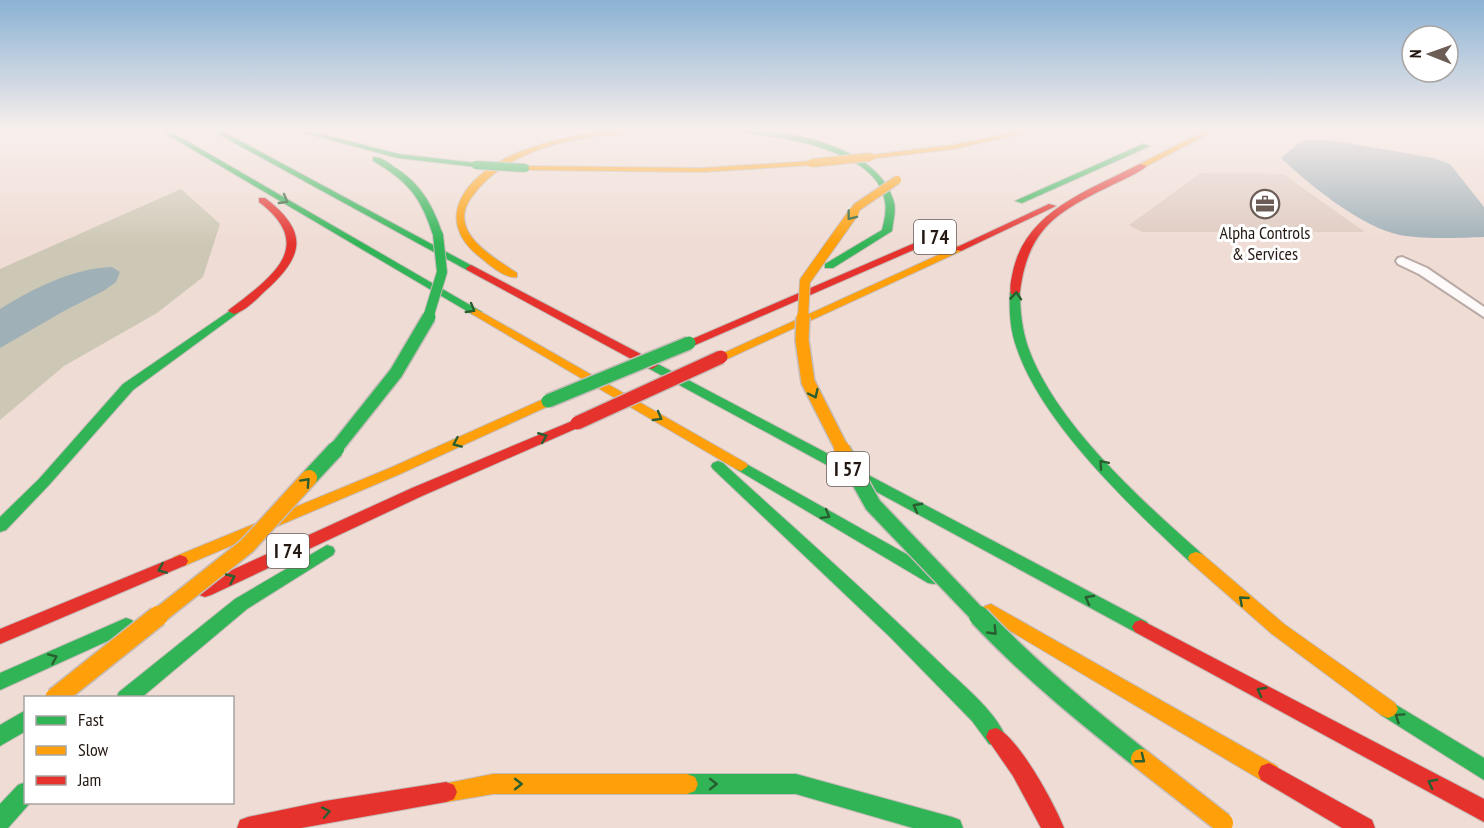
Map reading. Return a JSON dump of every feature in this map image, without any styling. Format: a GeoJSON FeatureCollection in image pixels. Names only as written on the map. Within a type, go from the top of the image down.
{"type":"FeatureCollection","features":[{"type":"Feature","properties":{"kind":"highway"},"geometry":{"type":"LineString","coordinates":[[0,526],[37,490],[127,388],[262,289],[287,260],[293,240],[283,219],[219,168]]}},
{"type":"Feature","properties":{"kind":"highway","name":"I 57"},"geometry":{"type":"LineString","coordinates":[[227,168],[1364,828]]}},
{"type":"Feature","properties":{"kind":"highway","name":"I 57"},"geometry":{"type":"LineString","coordinates":[[284,168],[1484,811]]}},
{"type":"Feature","properties":{"kind":"highway"},"geometry":{"type":"LineString","coordinates":[[58,696],[247,546],[338,447],[396,373],[427,322],[442,272],[438,235],[431,210],[418,188],[406,175],[392,168]]}},
{"type":"Feature","properties":{"kind":"highway"},"geometry":{"type":"LineString","coordinates":[[496,168],[475,184],[464,198],[459,212],[463,233],[480,250],[577,325]]}},
{"type":"Feature","properties":{"kind":"highway"},"geometry":{"type":"LineString","coordinates":[[519,168],[702,170],[739,168]]}},
{"type":"Feature","properties":{"kind":"highway"},"geometry":{"type":"LineString","coordinates":[[722,329],[888,231],[889,200],[879,181],[864,168]]}},
{"type":"Feature","properties":{"kind":"highway"},"geometry":{"type":"LineString","coordinates":[[1005,207],[1095,168]]}},
{"type":"Feature","properties":{"kind":"highway","name":"I 74"},"geometry":{"type":"LineString","coordinates":[[0,682],[1139,168]]}},
{"type":"Feature","properties":{"kind":"highway"},"geometry":{"type":"LineString","coordinates":[[1140,168],[1054,214],[1031,237],[1019,270],[1015,304],[1017,329],[1030,363],[1051,399],[1085,443],[1182,547],[1253,609],[1357,689],[1484,771]]}},
{"type":"Feature","properties":{"kind":"highway"},"geometry":{"type":"LineString","coordinates":[[901,177],[857,207],[805,281],[802,340],[808,382],[829,426],[873,505],[1014,653],[1069,702],[1226,826]]}},
{"type":"Feature","properties":{"kind":"highway","name":"I 74"},"geometry":{"type":"LineString","coordinates":[[0,637],[395,471],[548,400],[689,343],[940,235]]}},
{"type":"Feature","properties":{"kind":"highway"},"geometry":{"type":"LineString","coordinates":[[679,429],[896,632],[979,715],[1021,769],[1053,828]]}},
{"type":"Feature","properties":{"kind":"highway"},"geometry":{"type":"LineString","coordinates":[[128,696],[241,604],[355,534],[513,450]]}},
{"type":"Feature","properties":{"kind":"highway"},"geometry":{"type":"LineString","coordinates":[[0,737],[24,720]]}},
{"type":"Feature","properties":{"kind":"highway"},"geometry":{"type":"LineString","coordinates":[[248,828],[325,812],[493,784],[796,784],[952,828]]}},
{"type":"Feature","properties":{"kind":"highway"},"geometry":{"type":"LineString","coordinates":[[0,820],[24,794]]}},
{"type":"Feature","properties":{"kind":"street"},"geometry":{"type":"LineString","coordinates":[[1402,261],[1423,271],[1484,313]]}},
{"type":"Feature","properties":{"kind":"shaded area"},"geometry":{"type":"Polygon","coordinates":[[[1292,168],[1453,168],[1484,207],[1484,237],[1412,237],[1392,233],[1348,211],[1292,168]]]}},
{"type":"Feature","properties":{"kind":"shaded area"},"geometry":{"type":"Polygon","coordinates":[[[1201,173],[1283,174],[1365,232],[1142,232],[1129,225],[1201,173]]]}},
{"type":"Feature","properties":{"kind":"shaded area"},"geometry":{"type":"Polygon","coordinates":[[[181,189],[220,224],[203,277],[157,313],[64,366],[0,420],[0,269],[181,189]]]}},
{"type":"Feature","properties":{"kind":"shaded area"},"geometry":{"type":"Polygon","coordinates":[[[112,267],[120,272],[116,282],[105,290],[0,348],[0,309],[68,275],[112,267]]]}},
{"type":"Feature","properties":{"kind":"traffic: fast"},"geometry":{"type":"LineString","coordinates":[[228,168],[476,312]]}},
{"type":"Feature","properties":{"kind":"traffic: fast"},"geometry":{"type":"LineString","coordinates":[[284,168],[471,268]]}},
{"type":"Feature","properties":{"kind":"traffic: fast"},"geometry":{"type":"LineString","coordinates":[[391,168],[409,181],[423,198],[438,235]]}},
{"type":"Feature","properties":{"kind":"traffic: fast"},"geometry":{"type":"LineString","coordinates":[[519,168],[525,168]]}},
{"type":"Feature","properties":{"kind":"traffic: fast"},"geometry":{"type":"LineString","coordinates":[[829,266],[887,231],[889,198],[880,180],[868,168]]}},
{"type":"Feature","properties":{"kind":"traffic: fast"},"geometry":{"type":"LineString","coordinates":[[1019,201],[1096,168]]}},
{"type":"Feature","properties":{"kind":"traffic: fast"},"geometry":{"type":"LineString","coordinates":[[309,478],[338,447],[396,373],[427,322],[442,272],[438,235]]}},
{"type":"Feature","properties":{"kind":"traffic: fast"},"geometry":{"type":"LineString","coordinates":[[1015,292],[1016,320],[1022,346],[1029,363],[1060,415],[1127,493],[1196,558]]}},
{"type":"Feature","properties":{"kind":"traffic: fast"},"geometry":{"type":"LineString","coordinates":[[0,526],[44,482],[128,387],[234,311]]}},
{"type":"Feature","properties":{"kind":"traffic: fast"},"geometry":{"type":"LineString","coordinates":[[548,401],[689,343]]}},
{"type":"Feature","properties":{"kind":"traffic: fast"},"geometry":{"type":"LineString","coordinates":[[652,365],[1141,627]]}},
{"type":"Feature","properties":{"kind":"traffic: fast"},"geometry":{"type":"LineString","coordinates":[[844,453],[873,505],[1014,653],[1069,702],[1141,759]]}},
{"type":"Feature","properties":{"kind":"traffic: fast"},"geometry":{"type":"LineString","coordinates":[[718,466],[896,632],[979,715],[996,737]]}},
{"type":"Feature","properties":{"kind":"traffic: fast"},"geometry":{"type":"LineString","coordinates":[[741,466],[934,578]]}},
{"type":"Feature","properties":{"kind":"traffic: fast"},"geometry":{"type":"LineString","coordinates":[[128,696],[241,604],[327,551]]}},
{"type":"Feature","properties":{"kind":"traffic: fast"},"geometry":{"type":"LineString","coordinates":[[0,682],[126,625]]}},
{"type":"Feature","properties":{"kind":"traffic: fast"},"geometry":{"type":"LineString","coordinates":[[1388,709],[1484,770]]}},
{"type":"Feature","properties":{"kind":"traffic: fast"},"geometry":{"type":"LineString","coordinates":[[0,737],[24,720]]}},
{"type":"Feature","properties":{"kind":"traffic: fast"},"geometry":{"type":"LineString","coordinates":[[687,784],[796,784],[952,828]]}},
{"type":"Feature","properties":{"kind":"traffic: fast"},"geometry":{"type":"LineString","coordinates":[[0,820],[24,794]]}},
{"type":"Feature","properties":{"kind":"traffic: slow"},"geometry":{"type":"LineString","coordinates":[[495,168],[479,182],[465,200],[461,208],[460,221],[468,240],[480,252],[513,275]]}},
{"type":"Feature","properties":{"kind":"traffic: slow"},"geometry":{"type":"LineString","coordinates":[[525,168],[702,170],[739,168]]}},
{"type":"Feature","properties":{"kind":"traffic: slow"},"geometry":{"type":"LineString","coordinates":[[1126,173],[1137,168]]}},
{"type":"Feature","properties":{"kind":"traffic: slow"},"geometry":{"type":"LineString","coordinates":[[844,453],[808,382],[802,340],[805,281],[857,207],[897,180]]}},
{"type":"Feature","properties":{"kind":"traffic: slow"},"geometry":{"type":"LineString","coordinates":[[721,357],[958,249]]}},
{"type":"Feature","properties":{"kind":"traffic: slow"},"geometry":{"type":"LineString","coordinates":[[476,312],[741,466]]}},
{"type":"Feature","properties":{"kind":"traffic: slow"},"geometry":{"type":"LineString","coordinates":[[180,561],[395,471],[548,401]]}},
{"type":"Feature","properties":{"kind":"traffic: slow"},"geometry":{"type":"LineString","coordinates":[[58,696],[247,546],[309,478]]}},
{"type":"Feature","properties":{"kind":"traffic: slow"},"geometry":{"type":"LineString","coordinates":[[1196,558],[1278,629],[1388,709]]}},
{"type":"Feature","properties":{"kind":"traffic: slow"},"geometry":{"type":"LineString","coordinates":[[991,611],[1269,773]]}},
{"type":"Feature","properties":{"kind":"traffic: slow"},"geometry":{"type":"LineString","coordinates":[[1141,759],[1223,823]]}},
{"type":"Feature","properties":{"kind":"traffic: slow"},"geometry":{"type":"LineString","coordinates":[[446,792],[493,784],[687,784]]}},
{"type":"Feature","properties":{"kind":"traffic: jam"},"geometry":{"type":"LineString","coordinates":[[1015,292],[1024,251],[1040,227],[1066,206],[1140,168]]}},
{"type":"Feature","properties":{"kind":"traffic: jam"},"geometry":{"type":"LineString","coordinates":[[234,311],[273,278],[282,268],[292,247],[292,236],[288,225],[262,200]]}},
{"type":"Feature","properties":{"kind":"traffic: jam"},"geometry":{"type":"LineString","coordinates":[[958,249],[1052,206]]}},
{"type":"Feature","properties":{"kind":"traffic: jam"},"geometry":{"type":"LineString","coordinates":[[689,343],[931,239]]}},
{"type":"Feature","properties":{"kind":"traffic: jam"},"geometry":{"type":"LineString","coordinates":[[471,268],[652,365]]}},
{"type":"Feature","properties":{"kind":"traffic: jam"},"geometry":{"type":"LineString","coordinates":[[577,423],[721,357]]}},
{"type":"Feature","properties":{"kind":"traffic: jam"},"geometry":{"type":"LineString","coordinates":[[205,590],[417,492],[577,423]]}},
{"type":"Feature","properties":{"kind":"traffic: jam"},"geometry":{"type":"LineString","coordinates":[[0,637],[180,561]]}},
{"type":"Feature","properties":{"kind":"traffic: jam"},"geometry":{"type":"LineString","coordinates":[[1141,627],[1484,811]]}},
{"type":"Feature","properties":{"kind":"traffic: jam"},"geometry":{"type":"LineString","coordinates":[[996,737],[1021,769],[1053,828]]}},
{"type":"Feature","properties":{"kind":"traffic: jam"},"geometry":{"type":"LineString","coordinates":[[1269,773],[1364,828]]}},
{"type":"Feature","properties":{"kind":"traffic: jam"},"geometry":{"type":"LineString","coordinates":[[248,828],[325,812],[446,792]]}},
{"type":"Feature","properties":{"kind":"place","name":"Alpha Controls & Services"},"geometry":{"type":"Point","coordinates":[1265,204]}}]}
